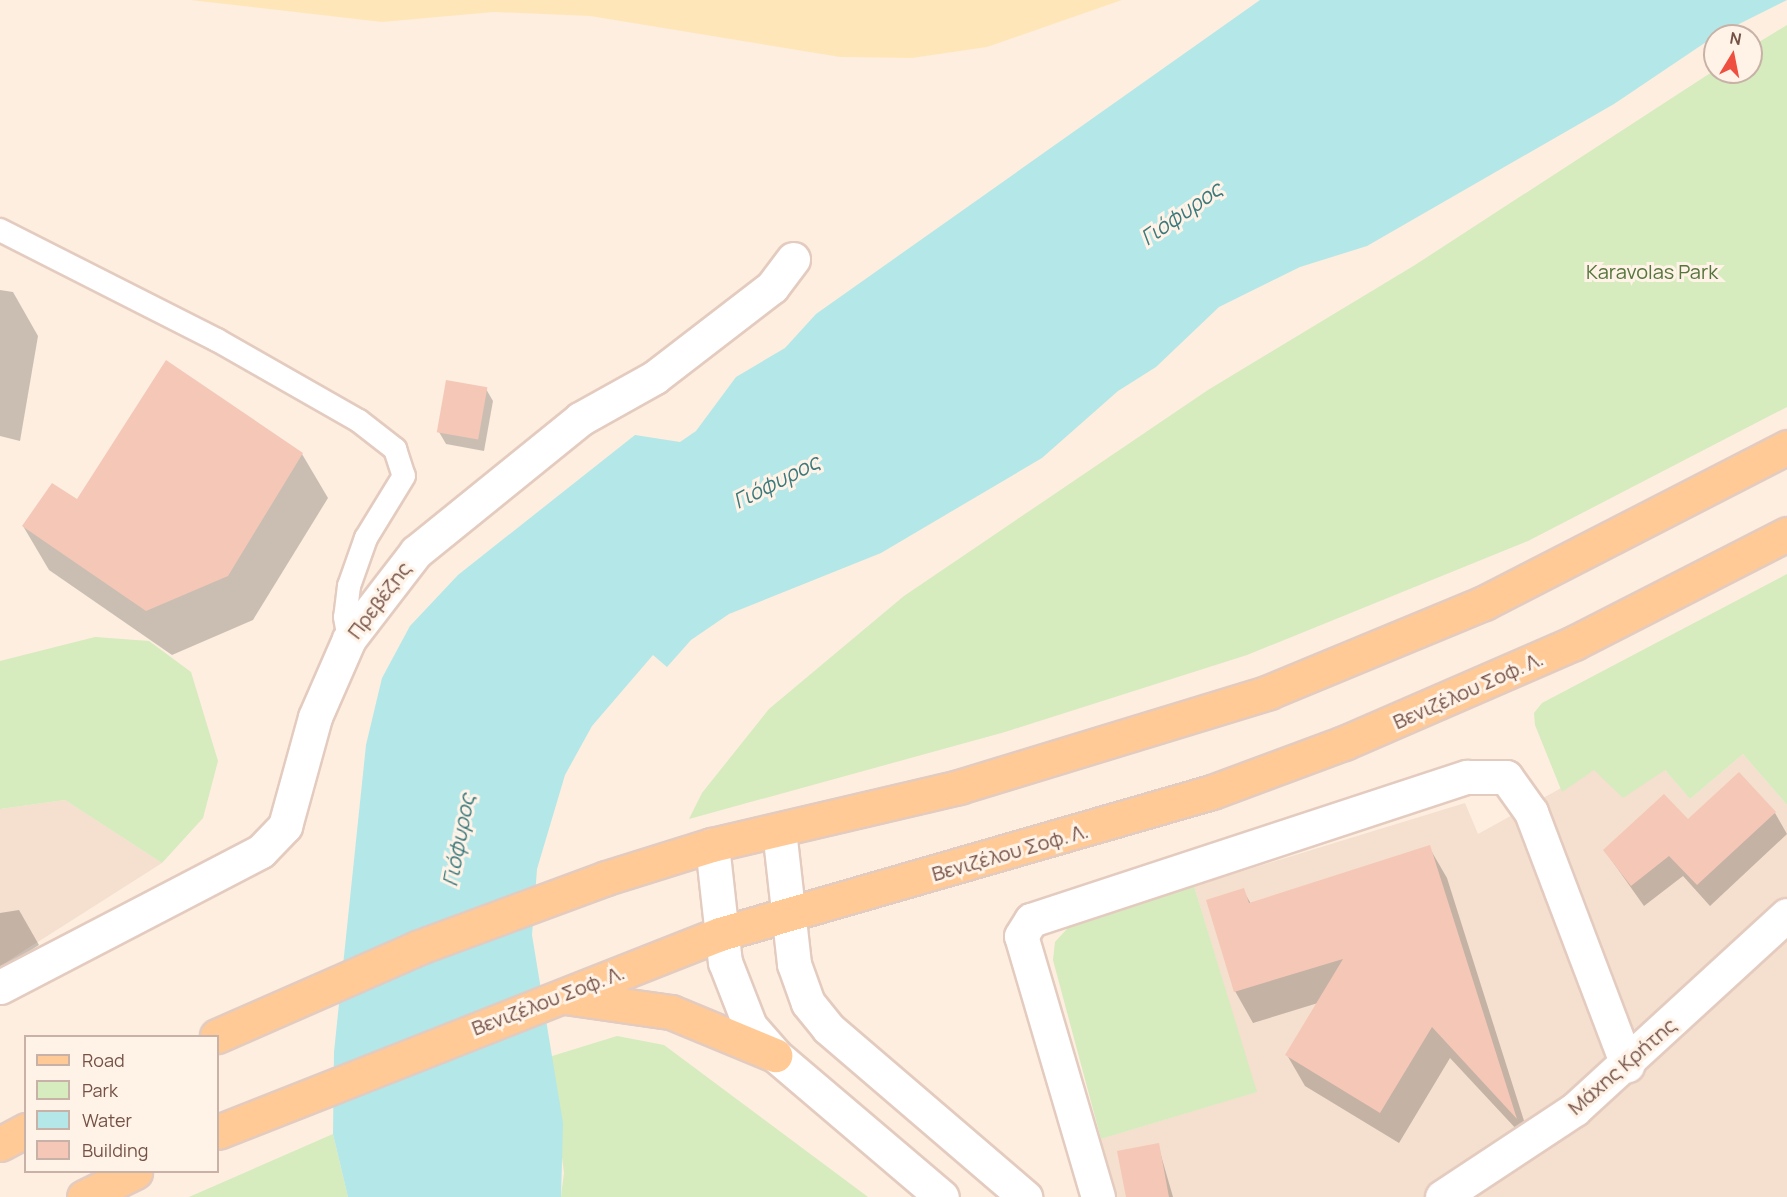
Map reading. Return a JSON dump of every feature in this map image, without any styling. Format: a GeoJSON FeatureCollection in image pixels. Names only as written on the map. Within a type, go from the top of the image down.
{"type":"FeatureCollection","features":[{"type":"Feature","properties":{"kind":"main road"},"geometry":{"type":"LineString","coordinates":[[219,1035],[284,1004],[417,948],[606,878],[712,845],[959,787],[1269,692],[1494,599],[1787,447]]}},
{"type":"Feature","properties":{"kind":"main road","name":"Βενιζέλου Σοφ. Λ."},"geometry":{"type":"LineString","coordinates":[[219,1132],[304,1096],[720,934],[1149,812],[1315,754],[1574,643],[1787,534]]}},
{"type":"Feature","properties":{"kind":"main road"},"geometry":{"type":"LineString","coordinates":[[551,999],[671,1012],[775,1055]]}},
{"type":"Feature","properties":{"kind":"main road"},"geometry":{"type":"LineString","coordinates":[[0,1144],[24,1131]]}},
{"type":"Feature","properties":{"kind":"main road"},"geometry":{"type":"LineString","coordinates":[[84,1197],[133,1173]]}},
{"type":"Feature","properties":{"kind":"street","name":"Πρεβέζης"},"geometry":{"type":"LineString","coordinates":[[0,987],[261,851],[285,826],[315,717],[350,639],[416,552],[453,517],[580,419],[655,377],[772,287],[793,259]]}},
{"type":"Feature","properties":{"kind":"street"},"geometry":{"type":"LineString","coordinates":[[1098,1197],[1021,936],[1031,920],[1467,777],[1506,777],[1531,812],[1627,1065]]}},
{"type":"Feature","properties":{"kind":"street"},"geometry":{"type":"LineString","coordinates":[[779,830],[798,979],[817,1016],[1025,1197]]}},
{"type":"Feature","properties":{"kind":"street"},"geometry":{"type":"LineString","coordinates":[[712,845],[720,934],[737,1002],[775,1055],[942,1197]]}},
{"type":"Feature","properties":{"kind":"street","name":"Μάχης Κρήτης"},"geometry":{"type":"LineString","coordinates":[[1442,1197],[1533,1140],[1627,1065],[1787,915]]}},
{"type":"Feature","properties":{"kind":"lane"},"geometry":{"type":"LineString","coordinates":[[0,230],[217,340],[359,422],[395,449],[404,476],[366,538],[349,586],[345,617],[350,639]]}},
{"type":"Feature","properties":{"kind":"shaded area"},"geometry":{"type":"Polygon","coordinates":[[[1743,754],[1787,805],[1787,1197],[1114,1197],[1101,1139],[1256,1092],[1194,886],[1465,803],[1478,834],[1594,770],[1665,770],[1690,799],[1743,754]]]}},
{"type":"Feature","properties":{"kind":"shaded area"},"geometry":{"type":"Polygon","coordinates":[[[65,800],[162,863],[0,966],[0,809],[65,800]]]}},
{"type":"Feature","properties":{"kind":"green space","name":"Karavolas Park"},"geometry":{"type":"Polygon","coordinates":[[[1787,25],[1787,407],[1528,541],[1247,655],[1005,732],[689,819],[702,793],[769,709],[904,596],[1208,390],[1415,265],[1703,78],[1703,84],[1763,84],[1763,40],[1787,25]]]}},
{"type":"Feature","properties":{"kind":"green space"},"geometry":{"type":"Polygon","coordinates":[[[1787,574],[1787,805],[1743,754],[1690,799],[1665,770],[1623,798],[1594,770],[1562,792],[1535,725],[1534,713],[1542,703],[1787,574]]]}},
{"type":"Feature","properties":{"kind":"green space"},"geometry":{"type":"Polygon","coordinates":[[[95,637],[149,641],[191,672],[218,761],[203,818],[162,863],[65,800],[0,809],[0,661],[95,637]]]}},
{"type":"Feature","properties":{"kind":"green space"},"geometry":{"type":"Polygon","coordinates":[[[1194,886],[1257,1092],[1101,1139],[1053,960],[1055,942],[1077,918],[1194,886]]]}},
{"type":"Feature","properties":{"kind":"green space"},"geometry":{"type":"Polygon","coordinates":[[[617,1036],[664,1045],[868,1197],[561,1197],[564,1173],[549,1057],[617,1036]]]}},
{"type":"Feature","properties":{"kind":"green space"},"geometry":{"type":"Polygon","coordinates":[[[333,1134],[348,1197],[189,1197],[333,1134]]]}},
{"type":"Feature","properties":{"kind":"sand"},"geometry":{"type":"Polygon","coordinates":[[[190,0],[1122,0],[987,47],[912,58],[840,57],[590,16],[494,12],[382,22],[190,0]]]}},
{"type":"Feature","properties":{"kind":"water","name":"Γιόφυρος"},"geometry":{"type":"Polygon","coordinates":[[[1260,0],[1787,0],[1739,24],[1703,24],[1703,44],[1614,104],[1367,246],[1300,267],[1219,307],[1156,367],[1118,391],[1042,458],[881,553],[729,614],[691,640],[667,667],[653,655],[592,726],[565,775],[537,869],[532,935],[563,1123],[561,1197],[348,1197],[333,1134],[334,1052],[366,745],[382,678],[410,626],[458,575],[635,435],[680,442],[696,431],[736,377],[785,348],[816,314],[1260,0]]]}},
{"type":"Feature","properties":{"kind":"building"},"geometry":{"type":"Polygon","coordinates":[[[166,360],[303,453],[228,576],[146,611],[22,526],[52,483],[77,499],[166,360]]]}},
{"type":"Feature","properties":{"kind":"building"},"geometry":{"type":"Polygon","coordinates":[[[446,380],[487,387],[478,439],[437,432],[446,380]]]}},
{"type":"Feature","properties":{"kind":"building"},"geometry":{"type":"Polygon","coordinates":[[[1739,772],[1776,812],[1697,885],[1669,856],[1631,886],[1603,850],[1664,794],[1688,819],[1739,772]]]}},
{"type":"Feature","properties":{"kind":"building"},"geometry":{"type":"Polygon","coordinates":[[[1430,845],[1517,1119],[1432,1027],[1380,1113],[1285,1055],[1343,959],[1234,992],[1206,900],[1244,888],[1249,903],[1430,845]]]}},
{"type":"Feature","properties":{"kind":"building"},"geometry":{"type":"Polygon","coordinates":[[[1159,1143],[1169,1197],[1126,1197],[1117,1151],[1159,1143]]]}}]}
